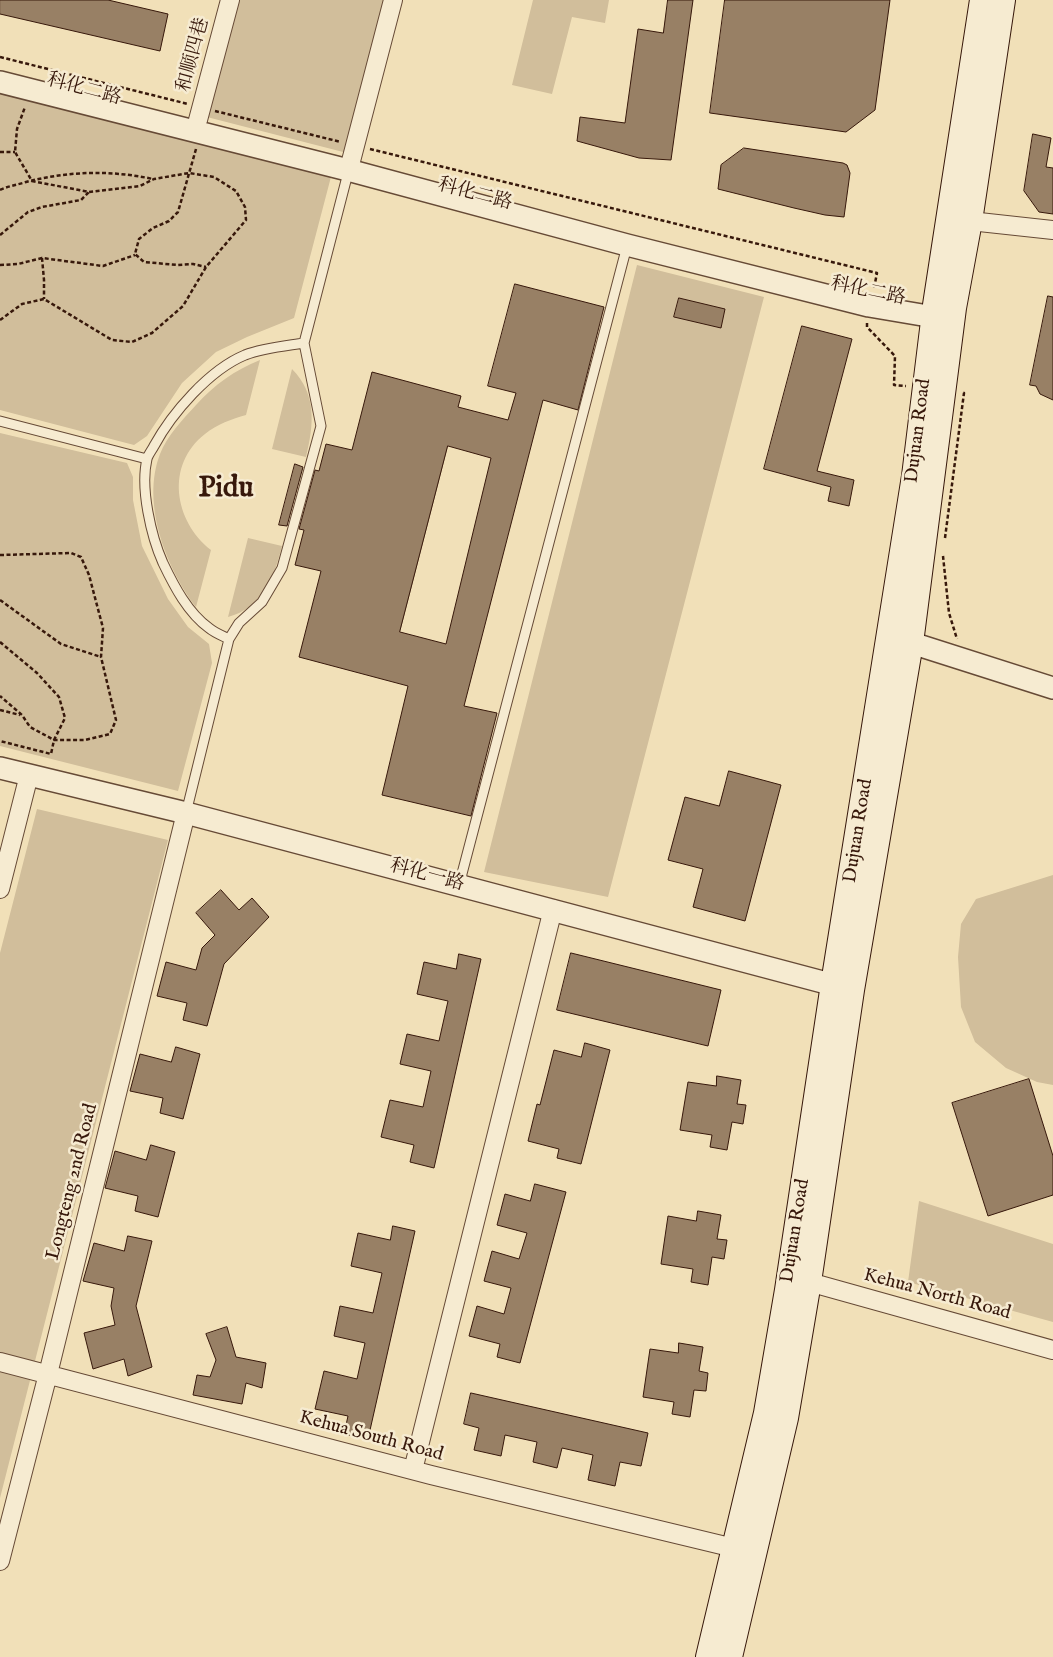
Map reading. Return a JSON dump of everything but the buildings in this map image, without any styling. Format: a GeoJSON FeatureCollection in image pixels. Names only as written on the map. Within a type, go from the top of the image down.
{"type":"FeatureCollection","features":[{"type":"Feature","properties":{"kind":"main road","name":"Dujuan Road"},"geometry":{"type":"LineString","coordinates":[[708,1657],[766,1413],[843,987],[900,639],[982,0]]}},
{"type":"Feature","properties":{"kind":"main road","name":"Dujuan Road"},"geometry":{"type":"LineString","coordinates":[[941,310],[970,221],[1003,0]]}},
{"type":"Feature","properties":{"kind":"main road","name":"Dujuan Road"},"geometry":{"type":"LineString","coordinates":[[730,1657],[786,1418],[809,1282],[843,987]]}},
{"type":"Feature","properties":{"kind":"street","name":"和顺四巷"},"geometry":{"type":"LineString","coordinates":[[198,120],[230,0]]}},
{"type":"Feature","properties":{"kind":"street"},"geometry":{"type":"LineString","coordinates":[[0,82],[350,166],[394,0]]}},
{"type":"Feature","properties":{"kind":"street","name":"科化二路"},"geometry":{"type":"LineString","coordinates":[[0,67],[198,120],[350,166],[628,241],[941,310]]}},
{"type":"Feature","properties":{"kind":"street"},"geometry":{"type":"LineString","coordinates":[[970,221],[1053,230]]}},
{"type":"Feature","properties":{"kind":"street"},"geometry":{"type":"LineString","coordinates":[[900,639],[1053,688]]}},
{"type":"Feature","properties":{"kind":"street","name":"科化一路"},"geometry":{"type":"LineString","coordinates":[[0,768],[186,812],[843,987]]}},
{"type":"Feature","properties":{"kind":"street"},"geometry":{"type":"LineString","coordinates":[[0,889],[29,775]]}},
{"type":"Feature","properties":{"kind":"street","name":"Longteng 2nd Road"},"geometry":{"type":"LineString","coordinates":[[0,1561],[48,1374],[186,812]]}},
{"type":"Feature","properties":{"kind":"street"},"geometry":{"type":"LineString","coordinates":[[412,1470],[553,909]]}},
{"type":"Feature","properties":{"kind":"street","name":"Kehua North Road"},"geometry":{"type":"LineString","coordinates":[[809,1282],[1053,1350]]}},
{"type":"Feature","properties":{"kind":"street","name":"Kehua South Road"},"geometry":{"type":"LineString","coordinates":[[0,1362],[412,1470],[734,1548]]}},
{"type":"Feature","properties":{"kind":"lane"},"geometry":{"type":"LineString","coordinates":[[186,812],[229,639],[240,623],[262,602],[282,568],[321,426],[304,342],[350,166]]}},
{"type":"Feature","properties":{"kind":"lane"},"geometry":{"type":"LineString","coordinates":[[460,885],[628,241]]}},
{"type":"Feature","properties":{"kind":"lane"},"geometry":{"type":"LineString","coordinates":[[229,639],[209,628],[193,613],[173,584],[159,553],[150,523],[145,490],[147,459],[161,432],[188,399],[218,371],[244,356],[279,346],[304,342]]}},
{"type":"Feature","properties":{"kind":"lane"},"geometry":{"type":"LineString","coordinates":[[0,421],[147,459]]}},
{"type":"Feature","properties":{"kind":"path"},"geometry":{"type":"LineString","coordinates":[[0,320],[22,304],[44,299],[112,340],[132,342],[152,333],[183,306],[206,267],[246,220],[245,207],[236,191],[214,177],[189,173],[154,179],[140,186],[89,192],[32,181],[15,152],[17,129],[26,104]]}},
{"type":"Feature","properties":{"kind":"path"},"geometry":{"type":"LineString","coordinates":[[0,152],[15,152]]}},
{"type":"Feature","properties":{"kind":"path"},"geometry":{"type":"LineString","coordinates":[[135,254],[139,239],[153,228],[169,221],[178,212],[189,173]]}},
{"type":"Feature","properties":{"kind":"path"},"geometry":{"type":"LineString","coordinates":[[0,190],[63,174],[131,174],[154,179]]}},
{"type":"Feature","properties":{"kind":"path"},"geometry":{"type":"LineString","coordinates":[[0,235],[28,212],[42,207],[81,200],[89,192]]}},
{"type":"Feature","properties":{"kind":"path"},"geometry":{"type":"LineString","coordinates":[[0,265],[18,264],[42,258],[103,266],[135,254]]}},
{"type":"Feature","properties":{"kind":"path"},"geometry":{"type":"LineString","coordinates":[[135,254],[144,262],[178,265],[193,264],[206,267]]}},
{"type":"Feature","properties":{"kind":"path"},"geometry":{"type":"LineString","coordinates":[[42,258],[44,299]]}},
{"type":"Feature","properties":{"kind":"path"},"geometry":{"type":"LineString","coordinates":[[0,555],[71,553],[80,557],[89,575],[103,628],[100,658],[116,720],[110,734],[85,740],[54,740],[30,727],[22,715],[0,696]]}},
{"type":"Feature","properties":{"kind":"path"},"geometry":{"type":"LineString","coordinates":[[0,600],[61,644],[100,658]]}},
{"type":"Feature","properties":{"kind":"path"},"geometry":{"type":"LineString","coordinates":[[0,642],[37,673],[59,697],[65,718],[54,740],[51,754],[0,741]]}},
{"type":"Feature","properties":{"kind":"path"},"geometry":{"type":"LineString","coordinates":[[0,710],[22,715]]}},
{"type":"Feature","properties":{"kind":"shaded area"},"geometry":{"type":"Polygon","coordinates":[[[234,0],[387,0],[347,153],[203,116],[234,0]]]}},
{"type":"Feature","properties":{"kind":"shaded area"},"geometry":{"type":"Polygon","coordinates":[[[533,0],[609,0],[605,23],[572,17],[552,94],[512,85],[533,0]]]}},
{"type":"Feature","properties":{"kind":"shaded area"},"geometry":{"type":"Polygon","coordinates":[[[0,88],[332,173],[294,318],[216,352],[182,383],[147,436],[134,445],[0,410],[0,88]]]}},
{"type":"Feature","properties":{"kind":"shaded area"},"geometry":{"type":"Polygon","coordinates":[[[637,265],[764,297],[608,897],[484,872],[637,265]]]}},
{"type":"Feature","properties":{"kind":"shaded area"},"geometry":{"type":"Polygon","coordinates":[[[260,360],[246,415],[230,420],[210,430],[192,447],[184,461],[179,493],[182,509],[198,538],[211,550],[196,607],[175,574],[166,554],[155,514],[153,493],[155,473],[160,454],[167,441],[196,405],[225,379],[242,368],[260,360]]]}},
{"type":"Feature","properties":{"kind":"shaded area"},"geometry":{"type":"Polygon","coordinates":[[[292,369],[306,389],[310,399],[312,422],[306,457],[272,449],[292,369]]]}},
{"type":"Feature","properties":{"kind":"shaded area"},"geometry":{"type":"Polygon","coordinates":[[[0,433],[127,463],[133,477],[133,500],[142,546],[168,599],[188,627],[209,644],[212,663],[178,791],[0,746],[0,433]]]}},
{"type":"Feature","properties":{"kind":"shaded area"},"geometry":{"type":"Polygon","coordinates":[[[248,538],[282,546],[275,569],[265,590],[250,607],[228,617],[248,538]]]}},
{"type":"Feature","properties":{"kind":"shaded area"},"geometry":{"type":"Polygon","coordinates":[[[37,809],[168,840],[0,1498],[0,953],[37,809]]]}},
{"type":"Feature","properties":{"kind":"shaded area"},"geometry":{"type":"Polygon","coordinates":[[[1053,875],[1053,1085],[1037,1082],[1006,1068],[975,1042],[961,1007],[958,957],[961,924],[976,899],[1053,875]]]}},
{"type":"Feature","properties":{"kind":"shaded area"},"geometry":{"type":"Polygon","coordinates":[[[919,1201],[1053,1244],[1053,1322],[908,1282],[919,1201]]]}},
{"type":"Feature","properties":{"kind":"district","name":"Pidu"},"geometry":{"type":"Point","coordinates":[226,490]}}]}
